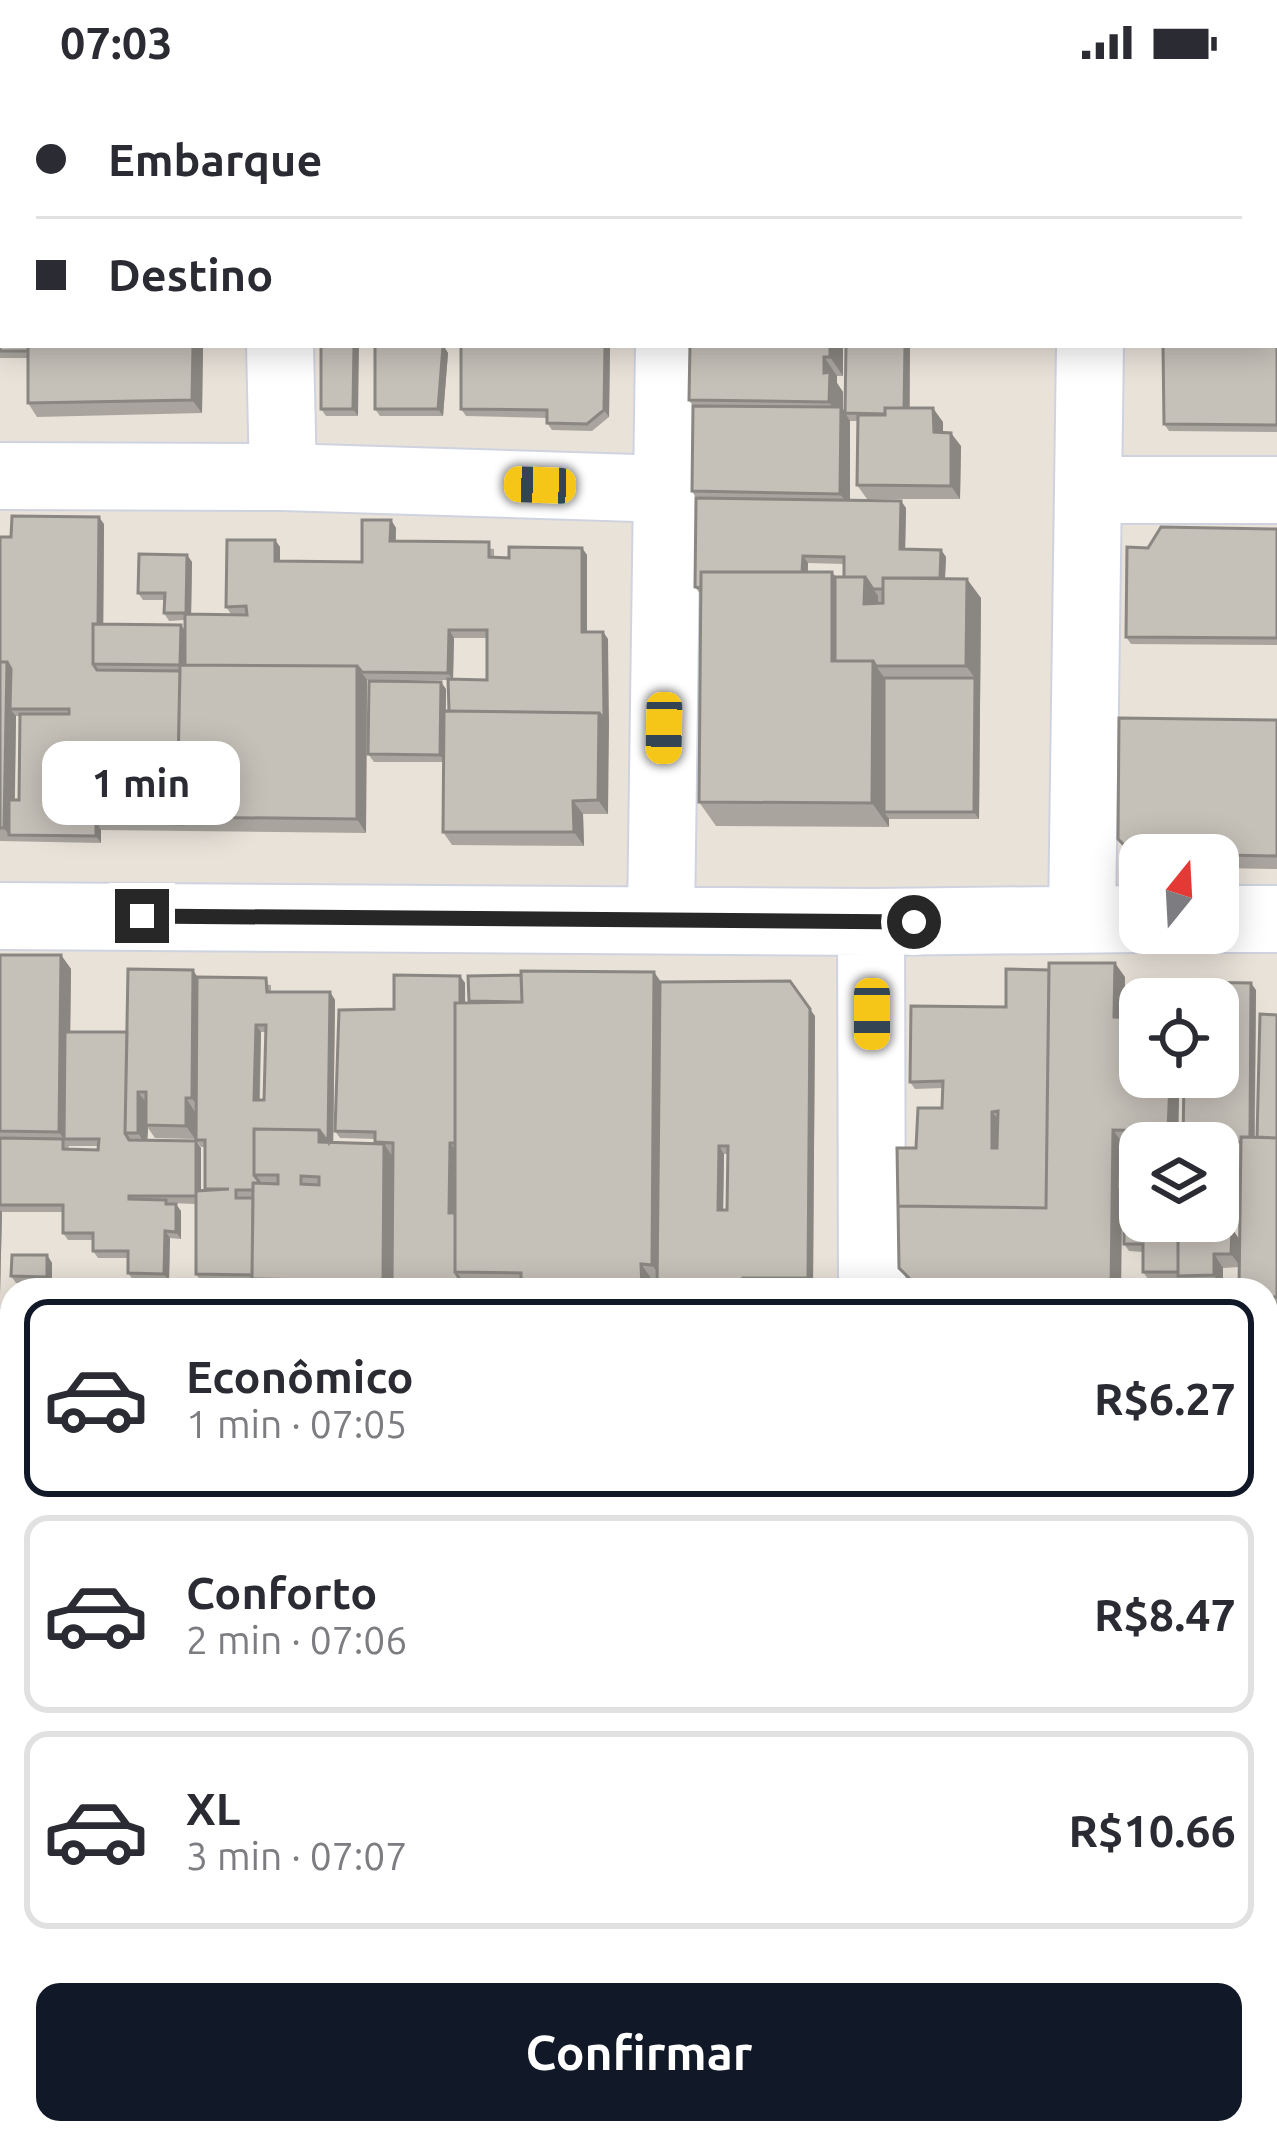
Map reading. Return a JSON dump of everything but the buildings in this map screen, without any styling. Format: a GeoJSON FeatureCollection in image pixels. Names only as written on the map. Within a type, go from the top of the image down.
{"type":"FeatureCollection","features":[{"type":"Feature","properties":{"kind":"street"},"geometry":{"type":"LineString","coordinates":[[280,348],[283,477]]}},
{"type":"Feature","properties":{"kind":"street"},"geometry":{"type":"LineString","coordinates":[[661,919],[669,348]]}},
{"type":"Feature","properties":{"kind":"street"},"geometry":{"type":"LineString","coordinates":[[0,916],[872,922],[1111,918],[1088,490],[1090,348]]}},
{"type":"Feature","properties":{"kind":"street"},"geometry":{"type":"LineString","coordinates":[[0,476],[283,477],[669,489]]}},
{"type":"Feature","properties":{"kind":"street"},"geometry":{"type":"LineString","coordinates":[[1088,490],[1277,490]]}},
{"type":"Feature","properties":{"kind":"street"},"geometry":{"type":"LineString","coordinates":[[1239,919],[1277,919]]}},
{"type":"Feature","properties":{"kind":"street"},"geometry":{"type":"LineString","coordinates":[[872,922],[872,1278]]}},
{"type":"Feature","properties":{"kind":"route"},"geometry":{"type":"LineString","coordinates":[[142,916],[914,922]]}}]}
